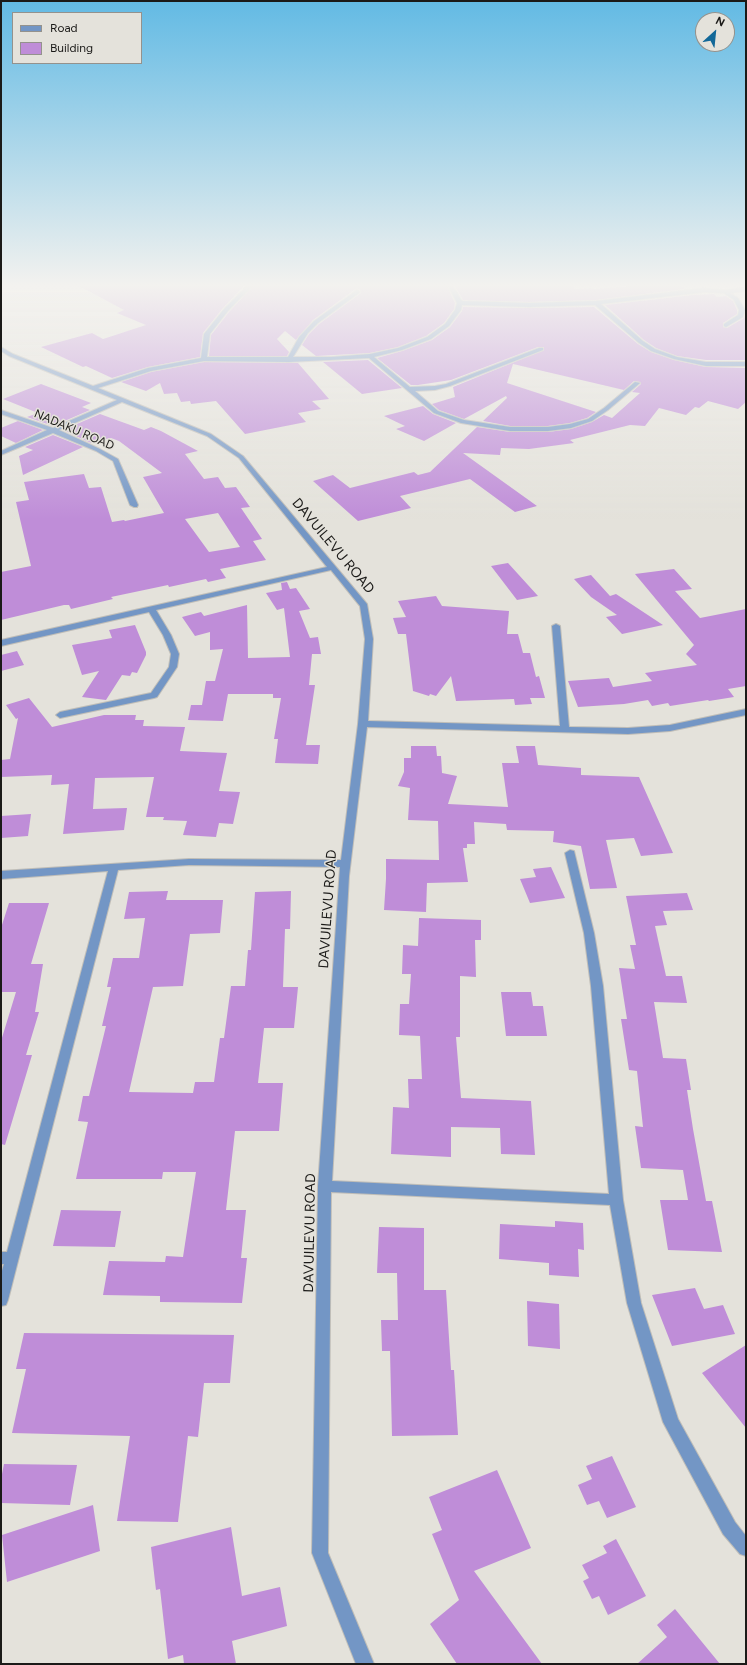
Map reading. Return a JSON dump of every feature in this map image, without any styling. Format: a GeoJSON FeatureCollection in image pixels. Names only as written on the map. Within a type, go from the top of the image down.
{"type":"FeatureCollection","features":[{"type":"Feature","properties":{"kind":"street","name":"DAVUILEVU ROAD"},"geometry":{"type":"LineString","coordinates":[[32,364],[209,435],[241,457],[330,568],[364,606],[369,639],[363,724],[346,864],[325,1186],[320,1553],[365,1664]]}},
{"type":"Feature","properties":{"kind":"street"},"geometry":{"type":"LineString","coordinates":[[92,388],[150,369],[179,364]]}},
{"type":"Feature","properties":{"kind":"street"},"geometry":{"type":"LineString","coordinates":[[379,364],[436,412],[463,422],[510,429],[548,429],[571,426],[590,420],[606,409],[637,383]]}},
{"type":"Feature","properties":{"kind":"street"},"geometry":{"type":"LineString","coordinates":[[408,389],[435,388],[448,385],[502,364]]}},
{"type":"Feature","properties":{"kind":"street"},"geometry":{"type":"LineString","coordinates":[[704,364],[746,364]]}},
{"type":"Feature","properties":{"kind":"street"},"geometry":{"type":"LineString","coordinates":[[1,453],[122,400]]}},
{"type":"Feature","properties":{"kind":"street","name":"NADAKU ROAD"},"geometry":{"type":"LineString","coordinates":[[1,412],[52,430],[98,450],[116,460],[134,505]]}},
{"type":"Feature","properties":{"kind":"street"},"geometry":{"type":"LineString","coordinates":[[1,643],[330,568]]}},
{"type":"Feature","properties":{"kind":"street"},"geometry":{"type":"LineString","coordinates":[[60,715],[154,695],[173,667],[175,654],[167,635],[151,609]]}},
{"type":"Feature","properties":{"kind":"street"},"geometry":{"type":"LineString","coordinates":[[556,626],[565,728]]}},
{"type":"Feature","properties":{"kind":"street"},"geometry":{"type":"LineString","coordinates":[[363,724],[565,728],[628,731],[670,728],[746,712]]}},
{"type":"Feature","properties":{"kind":"street"},"geometry":{"type":"LineString","coordinates":[[570,852],[589,933],[596,986],[616,1200],[634,1303],[671,1422],[729,1528],[746,1548]]}},
{"type":"Feature","properties":{"kind":"street"},"geometry":{"type":"LineString","coordinates":[[1,875],[189,862],[346,864]]}},
{"type":"Feature","properties":{"kind":"street"},"geometry":{"type":"LineString","coordinates":[[1,1300],[6,1258],[114,867]]}},
{"type":"Feature","properties":{"kind":"street"},"geometry":{"type":"LineString","coordinates":[[325,1186],[616,1200]]}},
{"type":"Feature","properties":{"kind":"building"},"geometry":{"type":"Polygon","coordinates":[[[76,364],[165,364],[148,367],[112,378],[86,366],[83,367],[76,364]]]}},
{"type":"Feature","properties":{"kind":"building"},"geometry":{"type":"Polygon","coordinates":[[[195,364],[299,364],[329,399],[312,401],[321,409],[298,413],[306,422],[245,434],[216,401],[191,404],[190,401],[181,402],[177,393],[164,394],[160,383],[146,391],[121,382],[151,372],[195,364]]]}},
{"type":"Feature","properties":{"kind":"building"},"geometry":{"type":"Polygon","coordinates":[[[325,364],[372,364],[402,388],[362,394],[325,364]]]}},
{"type":"Feature","properties":{"kind":"building"},"geometry":{"type":"Polygon","coordinates":[[[384,364],[494,364],[451,380],[411,385],[384,364]]]}},
{"type":"Feature","properties":{"kind":"building"},"geometry":{"type":"Polygon","coordinates":[[[510,364],[691,364],[706,367],[746,368],[746,402],[738,409],[708,401],[699,408],[695,407],[686,415],[659,408],[645,426],[630,425],[570,440],[574,443],[529,449],[501,448],[500,455],[463,453],[537,506],[515,512],[470,479],[400,496],[411,508],[358,521],[313,481],[333,475],[350,488],[414,472],[418,475],[430,472],[477,427],[510,432],[548,432],[571,429],[592,422],[604,415],[612,418],[640,393],[632,392],[641,384],[640,382],[634,381],[624,390],[513,364],[507,383],[596,412],[587,418],[570,423],[548,426],[510,426],[483,421],[507,398],[506,396],[464,419],[439,410],[432,404],[455,397],[453,387],[510,364]]]}},
{"type":"Feature","properties":{"kind":"building"},"geometry":{"type":"Polygon","coordinates":[[[41,384],[91,403],[82,407],[90,410],[53,426],[27,417],[38,413],[3,399],[41,384]]]}},
{"type":"Feature","properties":{"kind":"building"},"geometry":{"type":"Polygon","coordinates":[[[423,406],[433,414],[456,423],[424,441],[396,429],[405,426],[384,416],[423,406]]]}},
{"type":"Feature","properties":{"kind":"building"},"geometry":{"type":"Polygon","coordinates":[[[100,414],[144,430],[151,427],[198,451],[185,454],[204,479],[218,477],[225,488],[236,487],[250,507],[241,508],[262,539],[253,541],[266,560],[220,569],[226,578],[208,582],[206,579],[169,587],[168,585],[111,597],[113,599],[71,609],[69,605],[64,605],[1,620],[1,572],[31,566],[16,502],[29,500],[24,482],[84,474],[89,488],[101,487],[112,522],[125,521],[164,513],[143,477],[162,473],[119,441],[111,438],[103,438],[91,443],[63,430],[100,414]],[[218,513],[185,519],[209,552],[240,547],[218,513]]]}},
{"type":"Feature","properties":{"kind":"building"},"geometry":{"type":"Polygon","coordinates":[[[18,421],[43,430],[16,443],[1,436],[1,428],[18,421]]]}},
{"type":"Feature","properties":{"kind":"building"},"geometry":{"type":"Polygon","coordinates":[[[53,435],[83,447],[23,475],[19,456],[33,450],[25,447],[53,435]]]}},
{"type":"Feature","properties":{"kind":"building"},"geometry":{"type":"Polygon","coordinates":[[[508,563],[538,596],[517,600],[491,566],[508,563]]]}},
{"type":"Feature","properties":{"kind":"building"},"geometry":{"type":"Polygon","coordinates":[[[674,569],[692,589],[675,591],[700,618],[746,609],[746,686],[728,689],[734,697],[670,706],[668,703],[652,706],[648,700],[624,704],[578,707],[568,681],[609,678],[613,687],[652,681],[645,673],[697,665],[686,654],[694,645],[635,574],[674,569]]]}},
{"type":"Feature","properties":{"kind":"building"},"geometry":{"type":"Polygon","coordinates":[[[591,575],[610,596],[616,594],[663,625],[622,634],[606,617],[617,615],[591,597],[574,579],[591,575]]]}},
{"type":"Feature","properties":{"kind":"building"},"geometry":{"type":"Polygon","coordinates":[[[287,582],[290,589],[296,588],[310,609],[299,611],[310,638],[318,637],[321,654],[312,654],[309,685],[315,685],[306,745],[320,745],[318,764],[275,763],[278,739],[274,739],[281,698],[273,698],[273,694],[228,694],[223,721],[188,720],[191,705],[202,705],[206,681],[215,681],[223,649],[210,650],[210,632],[195,636],[182,617],[201,612],[204,616],[247,605],[248,658],[290,657],[284,608],[277,610],[266,593],[282,590],[281,583],[287,582]]]}},
{"type":"Feature","properties":{"kind":"building"},"geometry":{"type":"Polygon","coordinates":[[[436,596],[442,606],[509,611],[507,634],[518,634],[523,653],[530,653],[536,677],[539,676],[545,698],[530,698],[532,704],[515,705],[514,699],[456,701],[451,676],[436,696],[430,694],[429,696],[413,691],[406,634],[398,634],[393,618],[406,617],[398,601],[436,596]]]}},
{"type":"Feature","properties":{"kind":"building"},"geometry":{"type":"Polygon","coordinates":[[[135,625],[146,652],[137,673],[132,672],[130,676],[122,675],[106,700],[82,697],[99,671],[82,675],[72,645],[112,638],[109,630],[135,625]]]}},
{"type":"Feature","properties":{"kind":"building"},"geometry":{"type":"Polygon","coordinates":[[[17,651],[24,665],[1,671],[1,655],[17,651]]]}},
{"type":"Feature","properties":{"kind":"building"},"geometry":{"type":"Polygon","coordinates":[[[29,698],[52,727],[104,715],[136,715],[135,720],[144,720],[143,726],[185,727],[180,751],[227,753],[219,791],[240,792],[233,824],[219,823],[216,837],[183,835],[187,821],[163,820],[164,817],[146,817],[154,777],[95,778],[93,809],[127,808],[124,830],[63,834],[69,784],[51,785],[52,775],[1,777],[1,760],[10,759],[18,718],[16,719],[6,705],[29,698]]]}},
{"type":"Feature","properties":{"kind":"building"},"geometry":{"type":"Polygon","coordinates":[[[411,746],[436,746],[437,756],[441,756],[442,773],[457,776],[448,804],[508,807],[502,763],[519,763],[516,746],[535,746],[538,765],[581,768],[581,775],[639,777],[673,853],[641,856],[634,838],[606,840],[617,888],[590,889],[581,846],[553,842],[554,831],[507,830],[506,824],[474,822],[475,844],[467,844],[467,848],[463,848],[468,882],[427,883],[426,912],[384,910],[386,859],[439,860],[438,821],[408,820],[410,788],[398,786],[404,772],[404,758],[411,758],[411,746]]]}},
{"type":"Feature","properties":{"kind":"building"},"geometry":{"type":"Polygon","coordinates":[[[31,814],[28,836],[1,838],[1,816],[31,814]]]}},
{"type":"Feature","properties":{"kind":"building"},"geometry":{"type":"Polygon","coordinates":[[[551,867],[565,898],[530,903],[520,879],[536,877],[533,869],[551,867]]]}},
{"type":"Feature","properties":{"kind":"building"},"geometry":{"type":"Polygon","coordinates":[[[168,891],[166,900],[223,900],[220,933],[190,934],[183,986],[153,987],[129,1092],[193,1093],[195,1082],[214,1082],[220,1038],[224,1038],[231,986],[245,986],[248,950],[251,950],[255,892],[291,891],[290,929],[285,929],[283,987],[298,987],[294,1028],[264,1028],[258,1083],[283,1083],[279,1131],[235,1131],[226,1210],[246,1210],[241,1258],[247,1258],[242,1303],[160,1302],[160,1296],[103,1295],[109,1261],[165,1262],[166,1256],[183,1257],[196,1172],[163,1172],[162,1179],[76,1179],[88,1122],[78,1121],[83,1096],[89,1096],[106,1026],[102,1026],[111,987],[107,987],[113,958],[139,958],[145,918],[124,919],[129,892],[168,891]]]}},
{"type":"Feature","properties":{"kind":"building"},"geometry":{"type":"Polygon","coordinates":[[[687,893],[693,910],[663,911],[667,925],[655,926],[666,976],[682,976],[687,1003],[654,1002],[663,1058],[686,1059],[691,1090],[687,1090],[706,1201],[712,1201],[722,1252],[668,1250],[660,1200],[688,1200],[683,1170],[641,1168],[635,1126],[643,1127],[637,1071],[629,1070],[621,1019],[627,1019],[619,968],[635,969],[630,945],[636,945],[626,896],[687,893]]]}},
{"type":"Feature","properties":{"kind":"building"},"geometry":{"type":"Polygon","coordinates":[[[9,903],[49,903],[31,964],[43,964],[35,1012],[39,1012],[26,1055],[32,1055],[5,1145],[1,1144],[1,1041],[16,992],[1,992],[1,928],[9,903]]]}},
{"type":"Feature","properties":{"kind":"building"},"geometry":{"type":"Polygon","coordinates":[[[419,918],[481,920],[481,940],[475,940],[476,977],[460,976],[460,1037],[456,1037],[461,1098],[531,1101],[535,1155],[501,1154],[500,1128],[451,1127],[451,1157],[391,1154],[393,1107],[409,1108],[408,1079],[422,1079],[420,1036],[399,1035],[400,1004],[409,1004],[411,974],[402,974],[403,945],[418,946],[419,918]]]}},
{"type":"Feature","properties":{"kind":"building"},"geometry":{"type":"Polygon","coordinates":[[[501,992],[531,992],[533,1006],[543,1006],[547,1036],[506,1036],[501,992]]]}},
{"type":"Feature","properties":{"kind":"building"},"geometry":{"type":"Polygon","coordinates":[[[61,1210],[121,1211],[115,1247],[53,1246],[61,1210]]]}},
{"type":"Feature","properties":{"kind":"building"},"geometry":{"type":"Polygon","coordinates":[[[555,1221],[583,1223],[584,1250],[578,1249],[579,1277],[549,1275],[549,1263],[499,1259],[500,1224],[555,1227],[555,1221]]]}},
{"type":"Feature","properties":{"kind":"building"},"geometry":{"type":"Polygon","coordinates":[[[379,1227],[424,1228],[424,1290],[446,1290],[451,1370],[454,1370],[458,1435],[392,1436],[390,1351],[382,1351],[381,1320],[398,1320],[397,1273],[377,1273],[379,1227]]]}},
{"type":"Feature","properties":{"kind":"building"},"geometry":{"type":"Polygon","coordinates":[[[695,1288],[704,1309],[723,1305],[735,1334],[672,1346],[652,1295],[695,1288]]]}},
{"type":"Feature","properties":{"kind":"building"},"geometry":{"type":"Polygon","coordinates":[[[527,1301],[559,1304],[560,1349],[528,1346],[527,1301]]]}},
{"type":"Feature","properties":{"kind":"building"},"geometry":{"type":"Polygon","coordinates":[[[24,1333],[234,1335],[230,1383],[204,1383],[198,1437],[188,1436],[178,1522],[117,1521],[130,1436],[12,1433],[26,1369],[16,1369],[24,1333]]]}},
{"type":"Feature","properties":{"kind":"building"},"geometry":{"type":"Polygon","coordinates":[[[746,1345],[746,1428],[702,1373],[746,1345]]]}},
{"type":"Feature","properties":{"kind":"building"},"geometry":{"type":"Polygon","coordinates":[[[612,1456],[636,1507],[607,1518],[599,1501],[587,1505],[578,1485],[592,1479],[586,1466],[612,1456]]]}},
{"type":"Feature","properties":{"kind":"building"},"geometry":{"type":"Polygon","coordinates":[[[4,1464],[77,1465],[70,1505],[1,1503],[1,1479],[4,1464]]]}},
{"type":"Feature","properties":{"kind":"building"},"geometry":{"type":"Polygon","coordinates":[[[497,1470],[531,1548],[474,1571],[542,1664],[457,1664],[430,1624],[459,1600],[432,1534],[442,1530],[429,1497],[497,1470]]]}},
{"type":"Feature","properties":{"kind":"building"},"geometry":{"type":"Polygon","coordinates":[[[93,1505],[100,1551],[7,1582],[2,1535],[93,1505]]]}},
{"type":"Feature","properties":{"kind":"building"},"geometry":{"type":"Polygon","coordinates":[[[231,1527],[242,1596],[280,1587],[287,1626],[232,1641],[236,1664],[184,1664],[183,1655],[168,1659],[160,1589],[156,1590],[151,1547],[231,1527]]]}},
{"type":"Feature","properties":{"kind":"building"},"geometry":{"type":"Polygon","coordinates":[[[616,1539],[646,1596],[608,1615],[599,1596],[592,1599],[583,1581],[589,1578],[582,1565],[607,1553],[603,1546],[616,1539]]]}},
{"type":"Feature","properties":{"kind":"building"},"geometry":{"type":"Polygon","coordinates":[[[675,1609],[720,1664],[637,1664],[667,1637],[657,1625],[675,1609]]]}}]}
